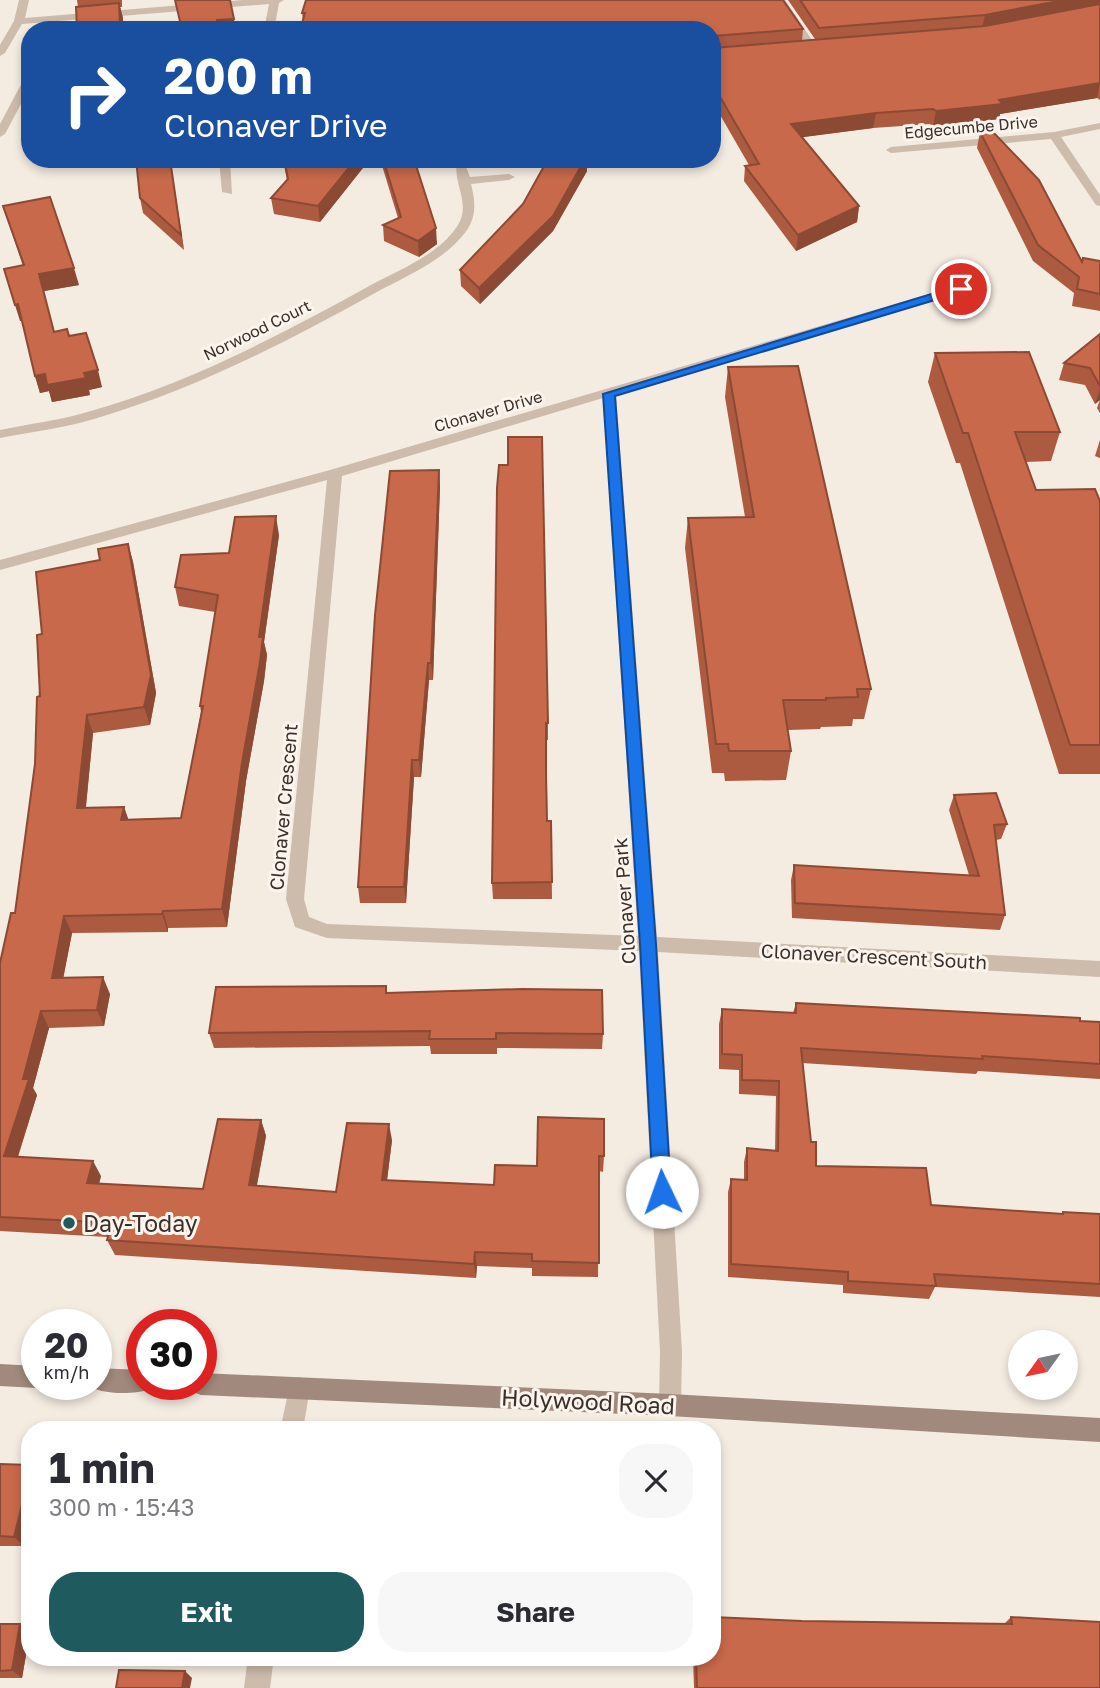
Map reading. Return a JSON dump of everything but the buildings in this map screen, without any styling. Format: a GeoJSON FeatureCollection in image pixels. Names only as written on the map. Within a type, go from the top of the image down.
{"type":"FeatureCollection","features":[{"type":"Feature","properties":{"kind":"main road"},"geometry":{"type":"LineString","coordinates":[[0,1375],[21,1376]]}},
{"type":"Feature","properties":{"kind":"main road","name":"Holywood Road"},"geometry":{"type":"LineString","coordinates":[[217,1385],[670,1405],[1100,1430]]}},
{"type":"Feature","properties":{"kind":"street"},"geometry":{"type":"LineString","coordinates":[[0,53],[19,21],[24,0]]}},
{"type":"Feature","properties":{"kind":"street"},"geometry":{"type":"LineString","coordinates":[[19,21],[277,0],[271,21]]}},
{"type":"Feature","properties":{"kind":"street"},"geometry":{"type":"LineString","coordinates":[[780,0],[813,49]]}},
{"type":"Feature","properties":{"kind":"street"},"geometry":{"type":"LineString","coordinates":[[801,50],[825,48]]}},
{"type":"Feature","properties":{"kind":"street"},"geometry":{"type":"LineString","coordinates":[[0,134],[21,94]]}},
{"type":"Feature","properties":{"kind":"street","name":"Edgecumbe Drive"},"geometry":{"type":"LineString","coordinates":[[891,150],[1054,135],[1100,126]]}},
{"type":"Feature","properties":{"kind":"street","name":"Edgecumbe Drive"},"geometry":{"type":"LineString","coordinates":[[1054,135],[1100,204]]}},
{"type":"Feature","properties":{"kind":"street"},"geometry":{"type":"LineString","coordinates":[[225,168],[228,192]]}},
{"type":"Feature","properties":{"kind":"street","name":"Norwood Court"},"geometry":{"type":"LineString","coordinates":[[0,434],[88,416],[216,371],[281,341],[430,257],[452,241],[464,227],[470,212],[470,199],[462,168]]}},
{"type":"Feature","properties":{"kind":"street"},"geometry":{"type":"LineString","coordinates":[[465,181],[509,177]]}},
{"type":"Feature","properties":{"kind":"street","name":"Clonaver Drive"},"geometry":{"type":"LineString","coordinates":[[0,565],[335,473],[983,282]]}},
{"type":"Feature","properties":{"kind":"street","name":"Clonaver Park"},"geometry":{"type":"LineString","coordinates":[[609,394],[648,944],[671,1352],[670,1405]]}},
{"type":"Feature","properties":{"kind":"street","name":"Clonaver Crescent"},"geometry":{"type":"LineString","coordinates":[[335,473],[295,899],[301,922],[327,931],[648,944]]}},
{"type":"Feature","properties":{"kind":"street","name":"Clonaver Crescent South"},"geometry":{"type":"LineString","coordinates":[[648,944],[1100,968]]}},
{"type":"Feature","properties":{"kind":"street"},"geometry":{"type":"LineString","coordinates":[[293,1421],[299,1388]]}},
{"type":"Feature","properties":{"kind":"street"},"geometry":{"type":"LineString","coordinates":[[257,1688],[260,1666]]}},
{"type":"Feature","properties":{"kind":"place","name":"Day-Today"},"geometry":{"type":"Point","coordinates":[69,1223]}},
{"type":"Feature","properties":{"kind":"route"},"geometry":{"type":"LineString","coordinates":[[662,1192],[648,944],[609,394],[961,289]]}}]}
